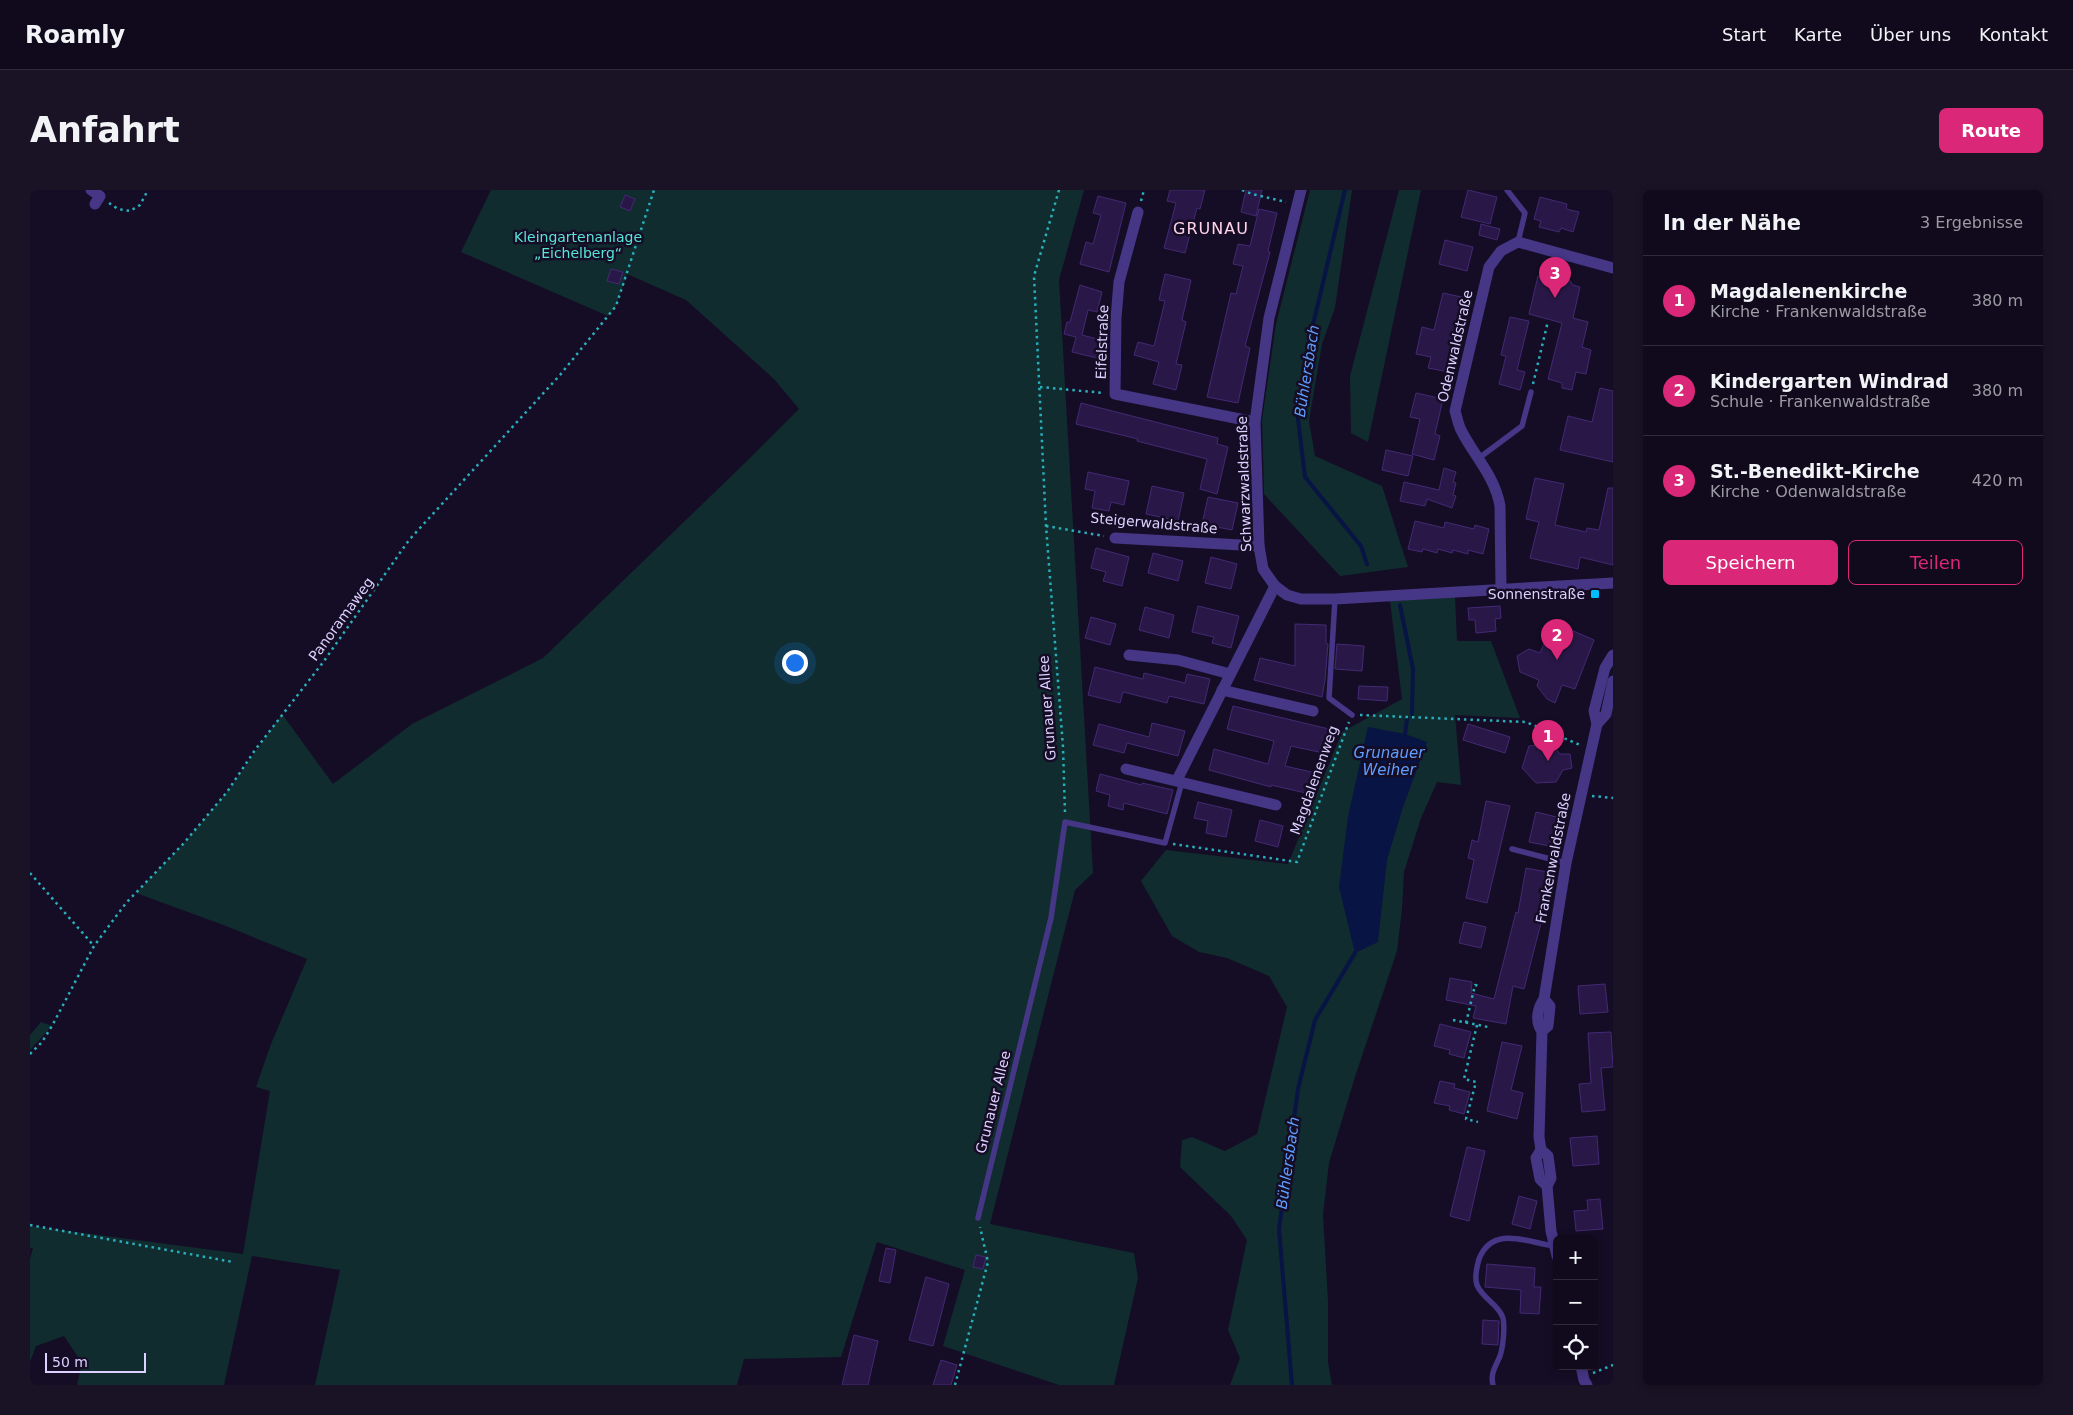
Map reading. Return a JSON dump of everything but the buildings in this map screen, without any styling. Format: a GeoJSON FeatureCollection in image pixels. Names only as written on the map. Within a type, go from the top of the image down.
{"type":"FeatureCollection","features":[{"type":"Feature","properties":{"kind":"street","name":"Schwarzwaldstraße"},"geometry":{"type":"LineString","coordinates":[[1275,586],[1264,569],[1259,546],[1255,422],[1268,318],[1301,190]]}},
{"type":"Feature","properties":{"kind":"street","name":"Eifelstraße"},"geometry":{"type":"LineString","coordinates":[[1138,212],[1119,282],[1116,318],[1115,394],[1255,422]]}},
{"type":"Feature","properties":{"kind":"street"},"geometry":{"type":"LineString","coordinates":[[1518,242],[1613,268]]}},
{"type":"Feature","properties":{"kind":"street","name":"Odenwaldstraße"},"geometry":{"type":"LineString","coordinates":[[1501,589],[1500,506],[1493,483],[1460,429],[1455,411],[1489,267],[1501,252],[1518,242]]}},
{"type":"Feature","properties":{"kind":"street","name":"Steigerwaldstraße"},"geometry":{"type":"LineString","coordinates":[[1115,538],[1259,546]]}},
{"type":"Feature","properties":{"kind":"street"},"geometry":{"type":"LineString","coordinates":[[1179,781],[1222,690],[1275,586],[1287,594],[1301,599],[1335,599],[1607,585],[1613,583]]}},
{"type":"Feature","properties":{"kind":"street"},"geometry":{"type":"LineString","coordinates":[[1129,655],[1178,660],[1230,674]]}},
{"type":"Feature","properties":{"kind":"street","name":"Frankenwaldstraße"},"geometry":{"type":"LineString","coordinates":[[1597,724],[1594,711],[1605,668],[1613,658]]}},
{"type":"Feature","properties":{"kind":"street","name":"Frankenwaldstraße"},"geometry":{"type":"LineString","coordinates":[[1553,1241],[1547,1186],[1540,1179],[1536,1158],[1541,1150],[1542,1031],[1538,1025],[1538,1007],[1544,1000],[1566,863],[1590,750],[1597,724],[1606,714],[1613,681]]}},
{"type":"Feature","properties":{"kind":"street"},"geometry":{"type":"LineString","coordinates":[[1222,690],[1313,711]]}},
{"type":"Feature","properties":{"kind":"street"},"geometry":{"type":"LineString","coordinates":[[1126,768],[1276,805]]}},
{"type":"Feature","properties":{"kind":"street"},"geometry":{"type":"LineString","coordinates":[[1581,1370],[1582,1383]]}},
{"type":"Feature","properties":{"kind":"lane"},"geometry":{"type":"LineString","coordinates":[[1507,190],[1525,213],[1518,242]]}},
{"type":"Feature","properties":{"kind":"lane"},"geometry":{"type":"LineString","coordinates":[[1479,458],[1522,426],[1530,392]]}},
{"type":"Feature","properties":{"kind":"lane"},"geometry":{"type":"LineString","coordinates":[[1335,599],[1328,698],[1352,715]]}},
{"type":"Feature","properties":{"kind":"lane"},"geometry":{"type":"LineString","coordinates":[[1065,822],[1165,843],[1179,781]]}},
{"type":"Feature","properties":{"kind":"lane","name":"Grunauer Allee"},"geometry":{"type":"LineString","coordinates":[[978,1218],[1051,918],[1065,822]]}},
{"type":"Feature","properties":{"kind":"lane"},"geometry":{"type":"LineString","coordinates":[[1512,849],[1566,863]]}},
{"type":"Feature","properties":{"kind":"lane"},"geometry":{"type":"LineString","coordinates":[[1494,1385],[1493,1368],[1502,1349],[1503,1319],[1483,1296],[1476,1284],[1476,1267],[1481,1255],[1488,1246],[1502,1239],[1521,1238],[1553,1250]]}},
{"type":"Feature","properties":{"kind":"path"},"geometry":{"type":"LineString","coordinates":[[95,197],[118,208],[130,211],[140,205],[148,190]]}},
{"type":"Feature","properties":{"kind":"path","name":"Panoramaweg"},"geometry":{"type":"LineString","coordinates":[[30,1054],[42,1042],[52,1026],[94,946],[126,903],[184,843],[227,792],[255,750],[324,661],[409,540],[560,375],[616,306],[654,190]]}},
{"type":"Feature","properties":{"kind":"path","name":"Grunauer Allee"},"geometry":{"type":"LineString","coordinates":[[1059,190],[1034,276],[1046,526],[1063,747],[1065,822]]}},
{"type":"Feature","properties":{"kind":"path"},"geometry":{"type":"LineString","coordinates":[[1242,190],[1296,204]]}},
{"type":"Feature","properties":{"kind":"path"},"geometry":{"type":"LineString","coordinates":[[1530,392],[1548,321]]}},
{"type":"Feature","properties":{"kind":"path"},"geometry":{"type":"LineString","coordinates":[[1040,387],[1115,394]]}},
{"type":"Feature","properties":{"kind":"path","name":"Steigerwaldstraße"},"geometry":{"type":"LineString","coordinates":[[1046,526],[1115,538]]}},
{"type":"Feature","properties":{"kind":"path","name":"Magdalenenweg"},"geometry":{"type":"LineString","coordinates":[[1165,843],[1297,862],[1352,715],[1526,722],[1590,750]]}},
{"type":"Feature","properties":{"kind":"path"},"geometry":{"type":"LineString","coordinates":[[1581,794],[1613,798]]}},
{"type":"Feature","properties":{"kind":"path"},"geometry":{"type":"LineString","coordinates":[[30,873],[94,946]]}},
{"type":"Feature","properties":{"kind":"path"},"geometry":{"type":"LineString","coordinates":[[1466,1023],[1475,985],[1481,986]]}},
{"type":"Feature","properties":{"kind":"path"},"geometry":{"type":"LineString","coordinates":[[1453,1020],[1488,1027]]}},
{"type":"Feature","properties":{"kind":"path"},"geometry":{"type":"LineString","coordinates":[[1477,1025],[1464,1079],[1476,1082],[1466,1119],[1478,1122]]}},
{"type":"Feature","properties":{"kind":"path"},"geometry":{"type":"LineString","coordinates":[[955,1385],[988,1262],[978,1218]]}},
{"type":"Feature","properties":{"kind":"path"},"geometry":{"type":"LineString","coordinates":[[30,1225],[233,1262]]}},
{"type":"Feature","properties":{"kind":"path"},"geometry":{"type":"LineString","coordinates":[[1593,1373],[1613,1365]]}},
{"type":"Feature","properties":{"kind":"green space","name":"Kleingartenanlage „Eichelberg“"},"geometry":{"type":"Polygon","coordinates":[[[491,190],[1084,190],[1059,280],[1093,873],[1075,890],[990,1224],[1134,1253],[1138,1278],[1114,1385],[1059,1385],[943,1346],[965,1270],[877,1242],[841,1357],[744,1359],[737,1385],[315,1385],[340,1270],[252,1256],[224,1385],[77,1385],[82,1363],[64,1336],[36,1346],[30,1362],[30,1259],[33,1248],[30,1248],[30,1226],[243,1254],[270,1091],[256,1087],[271,1044],[307,959],[226,926],[136,893],[184,843],[227,792],[282,714],[333,784],[412,724],[543,658],[799,409],[774,379],[686,300],[627,274],[616,306],[608,316],[461,252],[491,190]]]}},
{"type":"Feature","properties":{"kind":"green space"},"geometry":{"type":"Polygon","coordinates":[[[1310,190],[1352,190],[1335,308],[1322,344],[1309,421],[1315,456],[1382,486],[1408,567],[1340,576],[1264,494],[1262,420],[1276,324],[1310,190]]]}},
{"type":"Feature","properties":{"kind":"green space"},"geometry":{"type":"Polygon","coordinates":[[[1399,190],[1421,190],[1368,442],[1351,433],[1350,376],[1399,190]]]}},
{"type":"Feature","properties":{"kind":"green space"},"geometry":{"type":"Polygon","coordinates":[[[1455,597],[1457,641],[1491,641],[1520,718],[1455,715],[1461,785],[1437,782],[1421,818],[1404,872],[1397,951],[1354,1080],[1329,1163],[1323,1215],[1328,1301],[1328,1362],[1332,1385],[1230,1385],[1240,1358],[1228,1330],[1247,1240],[1231,1216],[1180,1167],[1182,1140],[1192,1137],[1225,1151],[1257,1134],[1287,1007],[1269,976],[1227,958],[1199,952],[1172,936],[1141,881],[1166,850],[1288,864],[1342,732],[1402,699],[1390,601],[1455,597]]]}},
{"type":"Feature","properties":{"kind":"green space"},"geometry":{"type":"Polygon","coordinates":[[[41,1022],[52,1026],[30,1050],[30,1035],[41,1022]]]}},
{"type":"Feature","properties":{"kind":"water","name":"Grunauer Weiher"},"geometry":{"type":"Polygon","coordinates":[[[1368,727],[1405,734],[1427,742],[1403,807],[1387,860],[1378,942],[1355,953],[1339,887],[1348,817],[1368,727]]]}},
{"type":"Feature","properties":{"kind":"waterway","name":"Bühlersbach"},"geometry":{"type":"LineString","coordinates":[[1345,190],[1312,329],[1298,419],[1305,477],[1361,546],[1367,564]]}},
{"type":"Feature","properties":{"kind":"waterway","name":"Bühlersbach"},"geometry":{"type":"LineString","coordinates":[[1400,605],[1413,669],[1412,714]]}},
{"type":"Feature","properties":{"kind":"waterway","name":"Bühlersbach"},"geometry":{"type":"LineString","coordinates":[[1405,734],[1407,719]]}},
{"type":"Feature","properties":{"kind":"waterway","name":"Bühlersbach"},"geometry":{"type":"LineString","coordinates":[[1292,1385],[1279,1229],[1298,1089],[1315,1020],[1355,953]]}},
{"type":"Feature","properties":{"kind":"place","name":"St.-Benedikt-Kirche"},"geometry":{"type":"Point","coordinates":[1555,298]}},
{"type":"Feature","properties":{"kind":"place","name":"Sonnenstraße"},"geometry":{"type":"Point","coordinates":[1595,594]}},
{"type":"Feature","properties":{"kind":"place","name":"Kindergarten Windrad"},"geometry":{"type":"Point","coordinates":[1557,660]}},
{"type":"Feature","properties":{"kind":"place","name":"Magdalenenkirche"},"geometry":{"type":"Point","coordinates":[1548,761]}},
{"type":"Feature","properties":{"kind":"district","name":"GRUNAU"},"geometry":{"type":"Point","coordinates":[1211,228]}}]}
